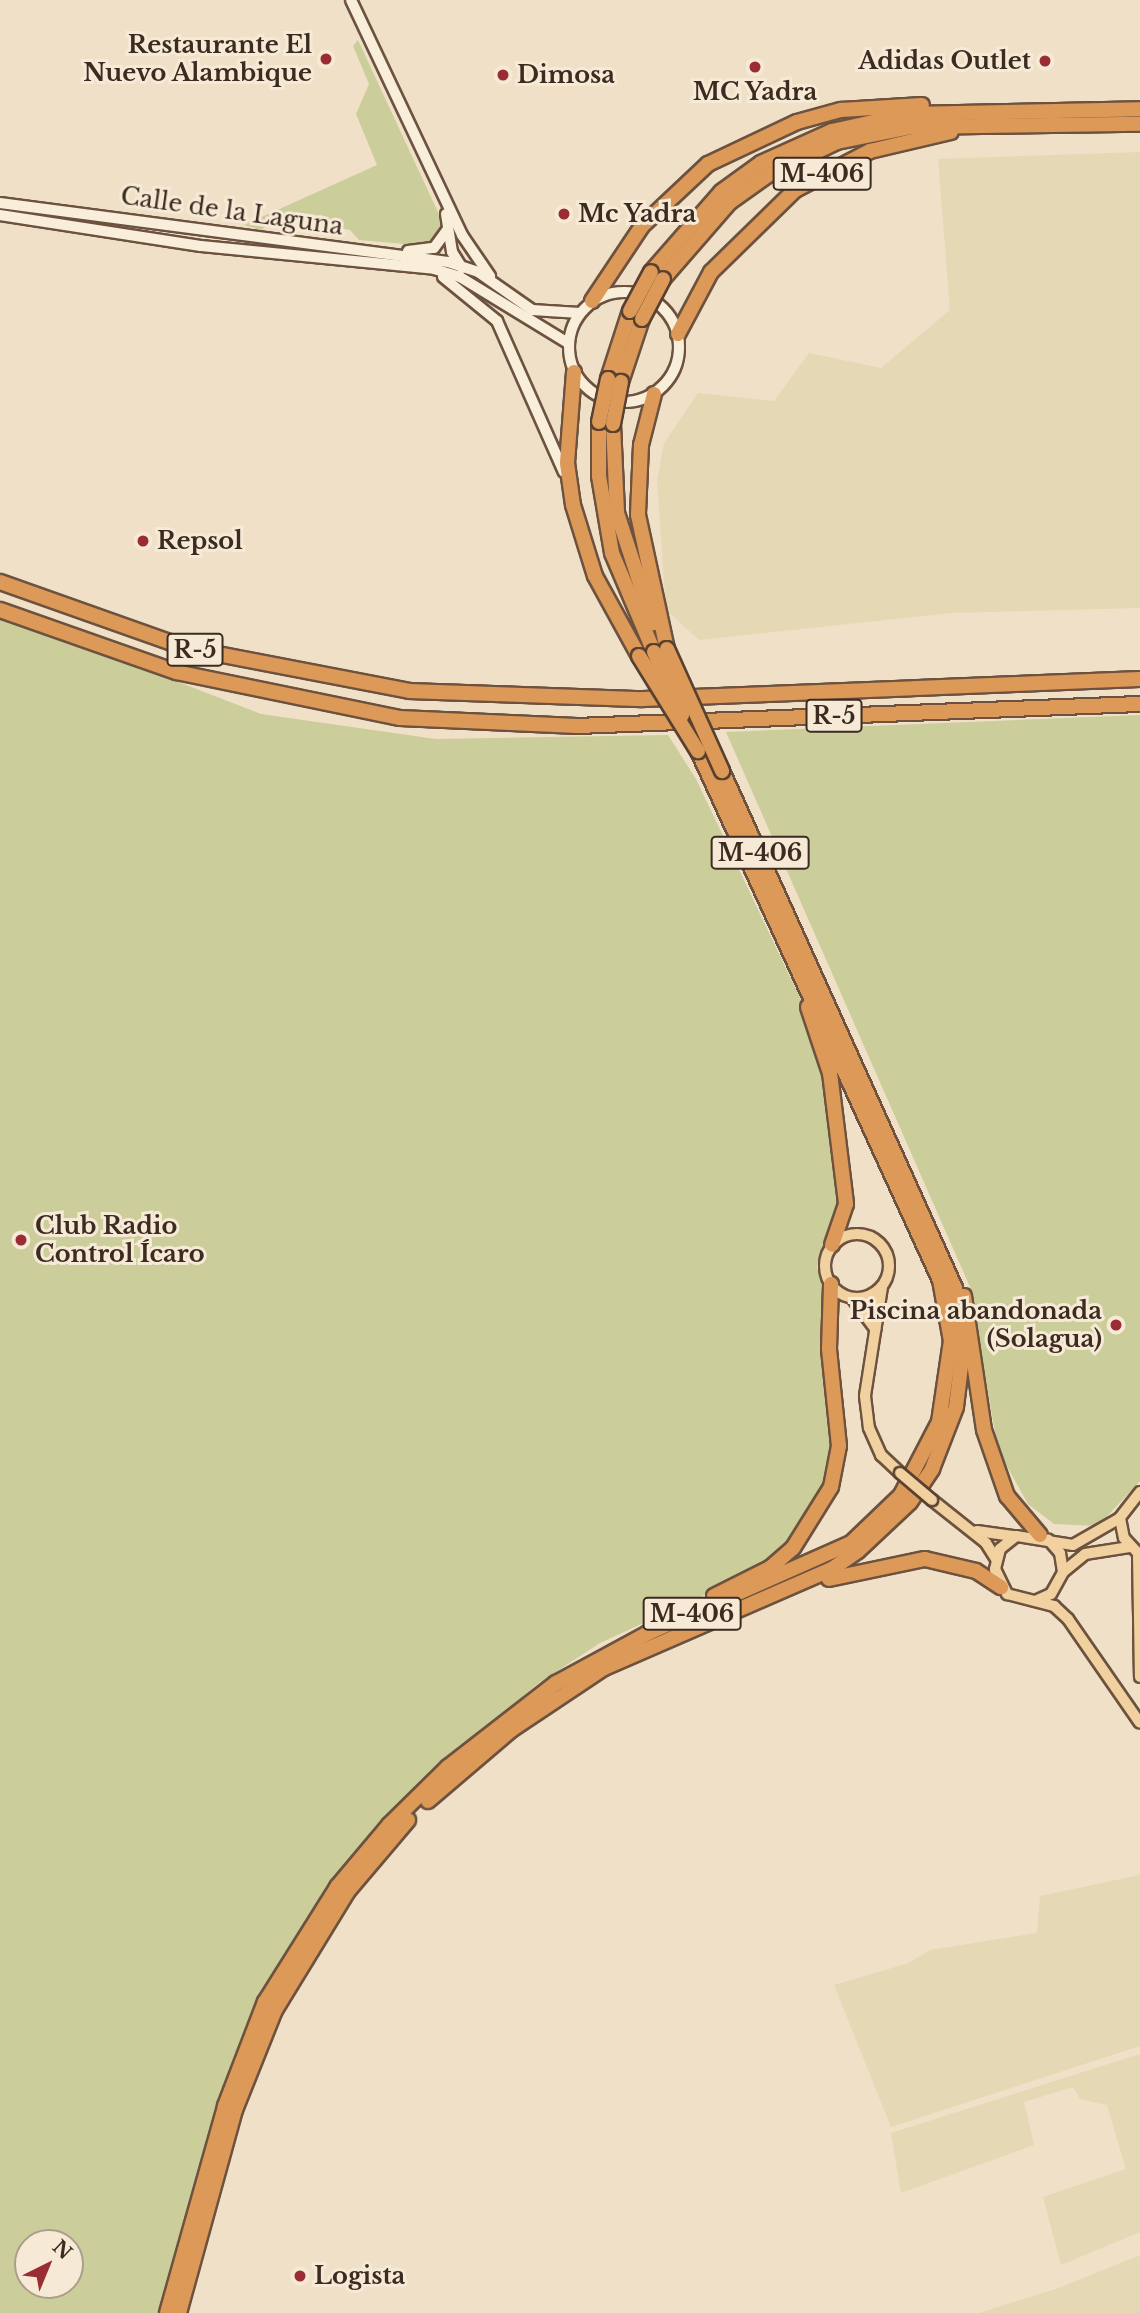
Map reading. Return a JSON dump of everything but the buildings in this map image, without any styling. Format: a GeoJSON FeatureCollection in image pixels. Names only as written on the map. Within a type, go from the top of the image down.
{"type":"FeatureCollection","features":[{"type":"Feature","properties":{"kind":"highway","name":"M-406"},"geometry":{"type":"LineString","coordinates":[[592,301],[668,198],[708,164],[750,142],[841,110],[949,104],[1032,110]]}},
{"type":"Feature","properties":{"kind":"highway","name":"M-406"},"geometry":{"type":"LineString","coordinates":[[698,751],[626,551],[612,478],[606,423],[614,380],[636,315],[657,276],[721,192],[800,144],[910,114],[1140,109]]}},
{"type":"Feature","properties":{"kind":"highway","name":"M-406"},"geometry":{"type":"LineString","coordinates":[[657,276],[730,202],[814,152],[911,127],[1140,124]]}},
{"type":"Feature","properties":{"kind":"highway","name":"M-406"},"geometry":{"type":"LineString","coordinates":[[678,334],[711,272],[736,242],[805,184],[870,151],[947,132],[1034,125]]}},
{"type":"Feature","properties":{"kind":"highway","name":"M-406"},"geometry":{"type":"LineString","coordinates":[[505,1719],[612,1651],[851,1543],[901,1495],[939,1422],[951,1341],[940,1280],[755,876],[716,774],[698,751],[639,656],[595,576],[573,505],[567,463],[574,372]]}},
{"type":"Feature","properties":{"kind":"highway","name":"M-406"},"geometry":{"type":"LineString","coordinates":[[179,2313],[253,2061],[281,2000],[348,1891],[397,1831],[511,1730],[604,1668],[832,1569],[883,1531],[932,1469],[960,1383],[955,1288],[799,936],[716,774],[660,651],[638,515],[641,445],[654,394]]}},
{"type":"Feature","properties":{"kind":"highway","name":"R-5"},"geometry":{"type":"LineString","coordinates":[[0,582],[186,648],[398,689],[643,699],[1140,679]]}},
{"type":"Feature","properties":{"kind":"highway","name":"R-5"},"geometry":{"type":"LineString","coordinates":[[0,610],[176,672],[400,718],[577,726],[1140,704]]}},
{"type":"Feature","properties":{"kind":"highway"},"geometry":{"type":"LineString","coordinates":[[335,671],[398,689]]}},
{"type":"Feature","properties":{"kind":"highway"},"geometry":{"type":"LineString","coordinates":[[755,876],[830,1073],[846,1204],[832,1245]]}},
{"type":"Feature","properties":{"kind":"highway"},"geometry":{"type":"LineString","coordinates":[[799,936],[929,1201],[973,1328],[984,1430],[999,1478],[1043,1537]]}},
{"type":"Feature","properties":{"kind":"highway","name":"M-406"},"geometry":{"type":"LineString","coordinates":[[167,2313],[242,2057],[299,1942],[389,1825],[505,1719],[609,1643],[770,1568],[814,1522],[831,1487],[839,1446],[829,1349],[831,1284]]}},
{"type":"Feature","properties":{"kind":"highway","name":"M-406"},"geometry":{"type":"LineString","coordinates":[[728,1612],[853,1569],[900,1561],[945,1562],[1001,1587]]}},
{"type":"Feature","properties":{"kind":"main road"},"geometry":{"type":"LineString","coordinates":[[876,1332],[852,1298],[831,1284],[825,1265],[832,1245],[849,1235],[878,1241],[888,1258],[882,1287],[876,1332],[865,1396],[869,1428],[881,1455],[932,1500],[968,1527],[996,1559],[1001,1587],[1016,1599],[1054,1606],[1068,1619],[1140,1723]]}},
{"type":"Feature","properties":{"kind":"main road"},"geometry":{"type":"LineString","coordinates":[[852,1298],[882,1287]]}},
{"type":"Feature","properties":{"kind":"main road"},"geometry":{"type":"LineString","coordinates":[[968,1527],[991,1537],[1043,1537],[1073,1545],[1120,1518],[1140,1492]]}},
{"type":"Feature","properties":{"kind":"main road"},"geometry":{"type":"LineString","coordinates":[[1120,1518],[1136,1552],[1140,1677]]}},
{"type":"Feature","properties":{"kind":"main road"},"geometry":{"type":"LineString","coordinates":[[996,1559],[1016,1536]]}},
{"type":"Feature","properties":{"kind":"main road"},"geometry":{"type":"LineString","coordinates":[[1043,1537],[1060,1553],[1063,1572]]}},
{"type":"Feature","properties":{"kind":"main road"},"geometry":{"type":"LineString","coordinates":[[1035,1601],[1057,1588],[1063,1572],[1084,1554],[1136,1552]]}},
{"type":"Feature","properties":{"kind":"street"},"geometry":{"type":"LineString","coordinates":[[351,0],[445,201],[479,263],[520,304]]}},
{"type":"Feature","properties":{"kind":"street"},"geometry":{"type":"LineString","coordinates":[[445,201],[459,264],[505,308]]}},
{"type":"Feature","properties":{"kind":"street","name":"Calle de la Laguna"},"geometry":{"type":"LineString","coordinates":[[0,203],[459,264]]}},
{"type":"Feature","properties":{"kind":"street","name":"Calle de la Laguna"},"geometry":{"type":"LineString","coordinates":[[0,215],[201,246],[404,267]]}},
{"type":"Feature","properties":{"kind":"street"},"geometry":{"type":"LineString","coordinates":[[377,252],[434,248],[449,224]]}},
{"type":"Feature","properties":{"kind":"street"},"geometry":{"type":"LineString","coordinates":[[459,264],[520,304],[545,315],[580,313]]}},
{"type":"Feature","properties":{"kind":"street"},"geometry":{"type":"LineString","coordinates":[[404,267],[450,273],[568,343]]}},
{"type":"Feature","properties":{"kind":"street"},"geometry":{"type":"LineString","coordinates":[[404,267],[456,283],[497,321],[560,458],[573,505]]}},
{"type":"Feature","properties":{"kind":"street"},"geometry":{"type":"LineString","coordinates":[[633,292],[669,314],[678,334],[676,366],[654,394],[628,402],[600,398],[574,372],[568,343],[580,313],[592,301],[633,292]]}},
{"type":"Feature","properties":{"kind":"shaded area"},"geometry":{"type":"Polygon","coordinates":[[[1140,152],[1140,608],[951,613],[699,640],[666,610],[657,480],[664,443],[698,393],[774,401],[809,353],[881,368],[950,310],[938,159],[1140,152]]]}},
{"type":"Feature","properties":{"kind":"shaded area"},"geometry":{"type":"Polygon","coordinates":[[[1140,1875],[1140,2046],[891,2127],[834,1985],[909,1963],[930,1950],[1037,1933],[1040,1896],[1140,1875]]]}},
{"type":"Feature","properties":{"kind":"shaded area"},"geometry":{"type":"Polygon","coordinates":[[[1140,2054],[1140,2232],[1061,2265],[1043,2197],[1126,2169],[1107,2105],[1080,2099],[1073,2087],[1024,2102],[1034,2145],[901,2193],[891,2133],[1140,2054]]]}},
{"type":"Feature","properties":{"kind":"shaded area"},"geometry":{"type":"Polygon","coordinates":[[[1140,2255],[1140,2313],[979,2313],[1059,2288],[1140,2255]]]}},
{"type":"Feature","properties":{"kind":"green space"},"geometry":{"type":"Polygon","coordinates":[[[358,40],[443,223],[440,237],[427,246],[359,240],[350,230],[281,216],[261,230],[244,225],[377,165],[356,114],[369,84],[353,46],[358,40]]]}},
{"type":"Feature","properties":{"kind":"green space"},"geometry":{"type":"Polygon","coordinates":[[[0,613],[261,714],[436,739],[668,735],[696,779],[810,1019],[825,1068],[842,1201],[817,1267],[829,1304],[835,1432],[832,1466],[814,1514],[788,1547],[733,1582],[600,1643],[536,1685],[375,1826],[298,1931],[216,2106],[164,2313],[0,2313],[0,613]]]}},
{"type":"Feature","properties":{"kind":"green space"},"geometry":{"type":"Polygon","coordinates":[[[1140,715],[1140,1481],[1098,1526],[1054,1524],[1028,1504],[998,1450],[970,1287],[726,732],[1140,715]]]}},
{"type":"Feature","properties":{"kind":"place","name":"Restaurante El Nuevo Alambique"},"geometry":{"type":"Point","coordinates":[326,59]}},
{"type":"Feature","properties":{"kind":"place","name":"Adidas Outlet"},"geometry":{"type":"Point","coordinates":[1045,61]}},
{"type":"Feature","properties":{"kind":"place","name":"MC Yadra"},"geometry":{"type":"Point","coordinates":[755,67]}},
{"type":"Feature","properties":{"kind":"place","name":"Dimosa"},"geometry":{"type":"Point","coordinates":[503,75]}},
{"type":"Feature","properties":{"kind":"place","name":"Mc Yadra"},"geometry":{"type":"Point","coordinates":[564,214]}},
{"type":"Feature","properties":{"kind":"place","name":"Repsol"},"geometry":{"type":"Point","coordinates":[143,541]}},
{"type":"Feature","properties":{"kind":"place","name":"Club Radio Control Ícaro"},"geometry":{"type":"Point","coordinates":[21,1240]}},
{"type":"Feature","properties":{"kind":"place","name":"Piscina abandonada (Solagua)"},"geometry":{"type":"Point","coordinates":[1116,1325]}},
{"type":"Feature","properties":{"kind":"place","name":"Logista"},"geometry":{"type":"Point","coordinates":[300,2276]}}]}
